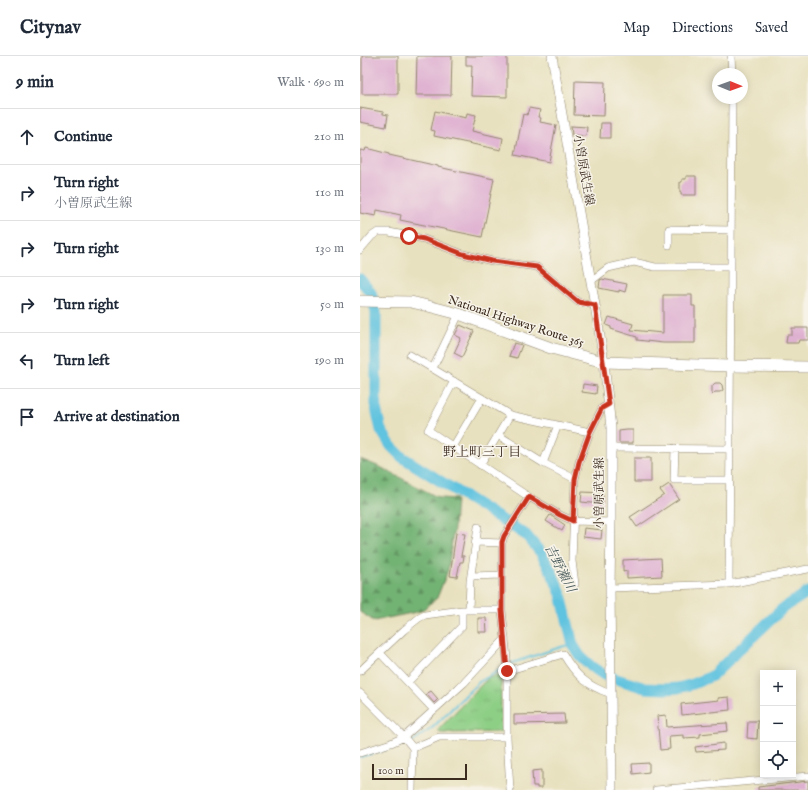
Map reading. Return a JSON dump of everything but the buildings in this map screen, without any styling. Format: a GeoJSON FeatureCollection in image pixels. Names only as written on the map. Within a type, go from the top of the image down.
{"type":"FeatureCollection","features":[{"type":"Feature","properties":{"kind":"highway","name":"National Highway Route 365"},"geometry":{"type":"LineString","coordinates":[[360,301],[411,302],[459,314],[551,348],[604,362],[808,367]]}},
{"type":"Feature","properties":{"kind":"main road","name":"小曽原武生線"},"geometry":{"type":"LineString","coordinates":[[552,56],[595,305],[604,362],[611,428],[610,588],[612,790]]}},
{"type":"Feature","properties":{"kind":"street"},"geometry":{"type":"LineString","coordinates":[[731,56],[732,68]]}},
{"type":"Feature","properties":{"kind":"street"},"geometry":{"type":"LineString","coordinates":[[729,584],[732,104]]}},
{"type":"Feature","properties":{"kind":"street"},"geometry":{"type":"LineString","coordinates":[[669,246],[669,229],[731,230]]}},
{"type":"Feature","properties":{"kind":"street"},"geometry":{"type":"LineString","coordinates":[[360,250],[372,236],[378,232],[424,239],[463,254],[492,261],[537,267],[578,302],[595,305]]}},
{"type":"Feature","properties":{"kind":"street"},"geometry":{"type":"LineString","coordinates":[[591,281],[608,268],[634,262],[655,267],[731,267]]}},
{"type":"Feature","properties":{"kind":"street"},"geometry":{"type":"LineString","coordinates":[[433,368],[459,314]]}},
{"type":"Feature","properties":{"kind":"street"},"geometry":{"type":"LineString","coordinates":[[410,355],[510,415],[590,432]]}},
{"type":"Feature","properties":{"kind":"street"},"geometry":{"type":"LineString","coordinates":[[454,381],[428,430],[529,497],[560,515],[573,521],[611,522]]}},
{"type":"Feature","properties":{"kind":"street"},"geometry":{"type":"LineString","coordinates":[[453,447],[482,398]]}},
{"type":"Feature","properties":{"kind":"street"},"geometry":{"type":"LineString","coordinates":[[575,584],[572,561],[575,479],[579,462],[590,432],[602,408],[609,404]]}},
{"type":"Feature","properties":{"kind":"street"},"geometry":{"type":"LineString","coordinates":[[480,465],[510,415]]}},
{"type":"Feature","properties":{"kind":"street"},"geometry":{"type":"LineString","coordinates":[[543,463],[558,425]]}},
{"type":"Feature","properties":{"kind":"street"},"geometry":{"type":"LineString","coordinates":[[498,435],[543,463],[575,479]]}},
{"type":"Feature","properties":{"kind":"street"},"geometry":{"type":"LineString","coordinates":[[611,448],[729,449]]}},
{"type":"Feature","properties":{"kind":"street"},"geometry":{"type":"LineString","coordinates":[[675,448],[674,480],[729,480]]}},
{"type":"Feature","properties":{"kind":"street"},"geometry":{"type":"LineString","coordinates":[[510,790],[507,738],[507,671],[502,610],[503,539],[529,497]]}},
{"type":"Feature","properties":{"kind":"street"},"geometry":{"type":"LineString","coordinates":[[470,610],[471,576],[478,527]]}},
{"type":"Feature","properties":{"kind":"street"},"geometry":{"type":"LineString","coordinates":[[475,542],[503,539]]}},
{"type":"Feature","properties":{"kind":"street"},"geometry":{"type":"LineString","coordinates":[[610,588],[729,584],[808,569]]}},
{"type":"Feature","properties":{"kind":"street"},"geometry":{"type":"LineString","coordinates":[[471,576],[502,575]]}},
{"type":"Feature","properties":{"kind":"street"},"geometry":{"type":"LineString","coordinates":[[360,671],[404,630],[425,615],[462,610],[502,610]]}},
{"type":"Feature","properties":{"kind":"street"},"geometry":{"type":"LineString","coordinates":[[408,682],[462,626],[462,610]]}},
{"type":"Feature","properties":{"kind":"street"},"geometry":{"type":"LineString","coordinates":[[360,753],[404,737],[464,683],[505,639]]}},
{"type":"Feature","properties":{"kind":"street"},"geometry":{"type":"LineString","coordinates":[[380,653],[434,710]]}},
{"type":"Feature","properties":{"kind":"street"},"geometry":{"type":"LineString","coordinates":[[507,671],[563,654],[571,668],[585,682],[611,692]]}},
{"type":"Feature","properties":{"kind":"street"},"geometry":{"type":"LineString","coordinates":[[360,693],[363,701],[404,737],[413,748],[412,790]]}},
{"type":"Feature","properties":{"kind":"street"},"geometry":{"type":"LineString","coordinates":[[413,748],[439,737],[507,738]]}},
{"type":"Feature","properties":{"kind":"street"},"geometry":{"type":"LineString","coordinates":[[656,790],[719,787],[808,776]]}},
{"type":"Feature","properties":{"kind":"green space"},"geometry":{"type":"Polygon","coordinates":[[[360,459],[380,467],[439,498],[456,499],[454,528],[448,570],[437,598],[421,611],[374,621],[360,612],[360,459]]]}},
{"type":"Feature","properties":{"kind":"green space"},"geometry":{"type":"Polygon","coordinates":[[[501,674],[501,732],[441,733],[438,730],[488,678],[501,674]]]}},
{"type":"Feature","properties":{"kind":"waterway","name":"吉野瀬川"},"geometry":{"type":"LineString","coordinates":[[360,279],[371,293],[376,312],[376,408],[381,430],[391,446],[402,457],[526,535],[541,553],[561,594],[573,645],[580,656],[592,667],[604,675],[645,688],[678,688],[693,684],[712,676],[782,609],[808,592]]}},
{"type":"Feature","properties":{"kind":"waterway"},"geometry":{"type":"LineString","coordinates":[[509,664],[564,646],[573,645]]}},
{"type":"Feature","properties":{"kind":"waterway"},"geometry":{"type":"LineString","coordinates":[[411,742],[431,729],[479,682],[505,667]]}},
{"type":"Feature","properties":{"kind":"waterway"},"geometry":{"type":"LineString","coordinates":[[360,757],[407,743]]}},
{"type":"Feature","properties":{"kind":"district","name":"野上町三丁目"},"geometry":{"type":"Point","coordinates":[482,451]}},
{"type":"Feature","properties":{"kind":"route"},"geometry":{"type":"LineString","coordinates":[[409,236],[424,239],[463,254],[492,261],[537,267],[578,302],[595,305],[609,404],[602,408],[590,432],[579,462],[575,479],[573,521],[529,497],[504,536],[502,542],[502,610],[507,671]]}}]}
